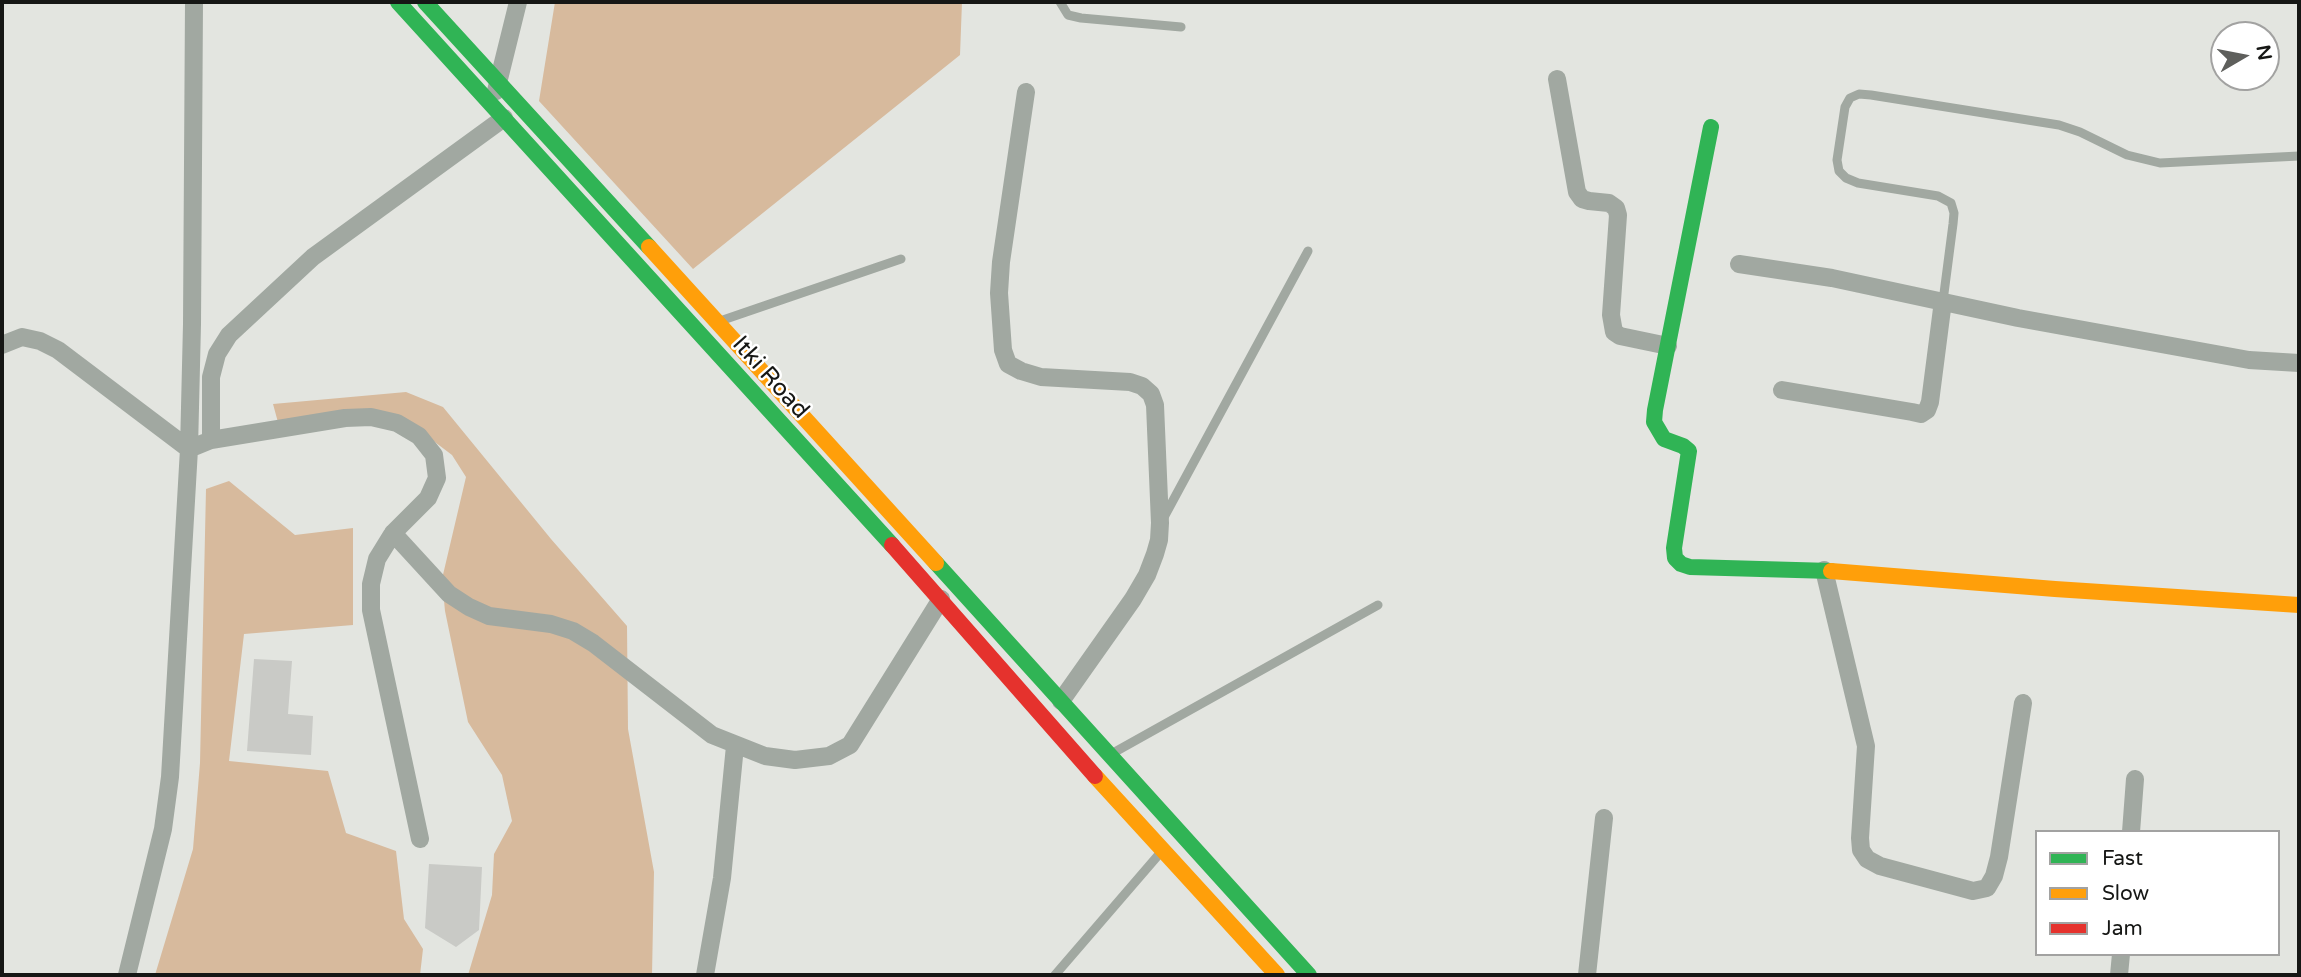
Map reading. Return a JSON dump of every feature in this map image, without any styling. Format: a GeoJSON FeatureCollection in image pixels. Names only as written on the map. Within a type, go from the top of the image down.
{"type":"FeatureCollection","features":[{"type":"Feature","properties":{"kind":"main road","name":"Itki Road"},"geometry":{"type":"LineString","coordinates":[[398,2],[941,599],[1104,787],[1277,975]]}},
{"type":"Feature","properties":{"kind":"main road"},"geometry":{"type":"LineString","coordinates":[[425,2],[1309,975]]}},
{"type":"Feature","properties":{"kind":"main road"},"geometry":{"type":"LineString","coordinates":[[1711,127],[1654,422],[1664,439],[1689,451],[1690,459],[1674,548],[1675,558],[1681,564],[1690,567],[1824,570],[2299,605]]}},
{"type":"Feature","properties":{"kind":"street"},"geometry":{"type":"LineString","coordinates":[[127,975],[160,842],[170,777],[189,449],[194,2]]}},
{"type":"Feature","properties":{"kind":"street"},"geometry":{"type":"LineString","coordinates":[[211,440],[211,377],[217,354],[229,335],[313,257],[498,111],[498,83],[518,2]]}},
{"type":"Feature","properties":{"kind":"street"},"geometry":{"type":"LineString","coordinates":[[1558,79],[1577,192],[1582,199],[1609,203],[1616,208],[1618,215],[1611,315],[1614,331],[1620,336],[1668,346]]}},
{"type":"Feature","properties":{"kind":"street"},"geometry":{"type":"LineString","coordinates":[[1026,92],[1001,262],[999,293],[1003,350],[1008,364],[1021,372],[1041,377],[1130,382],[1142,386],[1151,394],[1156,405],[1159,540],[1147,575],[1060,701]]}},
{"type":"Feature","properties":{"kind":"street"},"geometry":{"type":"LineString","coordinates":[[1739,264],[1832,278],[2018,318],[2249,360],[2299,363]]}},
{"type":"Feature","properties":{"kind":"street"},"geometry":{"type":"LineString","coordinates":[[1782,390],[1921,414],[1927,410],[1930,402],[1943,301]]}},
{"type":"Feature","properties":{"kind":"street"},"geometry":{"type":"LineString","coordinates":[[2,345],[22,337],[49,345],[189,449]]}},
{"type":"Feature","properties":{"kind":"street"},"geometry":{"type":"LineString","coordinates":[[189,449],[211,440],[345,418],[371,417],[397,423],[419,436],[434,455],[437,478],[428,498],[393,533],[376,559],[371,584],[371,610],[420,839]]}},
{"type":"Feature","properties":{"kind":"street"},"geometry":{"type":"LineString","coordinates":[[393,533],[449,594],[469,607],[489,616],[551,624],[573,631],[593,643],[712,735],[765,756],[795,760],[829,756],[850,745],[941,599]]}},
{"type":"Feature","properties":{"kind":"street"},"geometry":{"type":"LineString","coordinates":[[1824,570],[1866,746],[1860,838],[1861,850],[1867,859],[1881,866],[1973,891],[1987,888],[1994,876],[1999,857],[2023,703]]}},
{"type":"Feature","properties":{"kind":"street"},"geometry":{"type":"LineString","coordinates":[[705,975],[722,878],[736,746]]}},
{"type":"Feature","properties":{"kind":"street"},"geometry":{"type":"LineString","coordinates":[[2131,830],[2135,779]]}},
{"type":"Feature","properties":{"kind":"street"},"geometry":{"type":"LineString","coordinates":[[1587,975],[1604,817]]}},
{"type":"Feature","properties":{"kind":"street"},"geometry":{"type":"LineString","coordinates":[[2119,975],[2120,956]]}},
{"type":"Feature","properties":{"kind":"lane"},"geometry":{"type":"LineString","coordinates":[[1060,2],[1068,15],[1081,18],[1181,27]]}},
{"type":"Feature","properties":{"kind":"lane"},"geometry":{"type":"LineString","coordinates":[[1943,301],[1954,214],[1951,203],[1938,196],[1858,183],[1846,178],[1839,171],[1837,160],[1844,107],[1850,98],[1859,94],[2059,125],[2080,131],[2127,155],[2161,163],[2299,156]]}},
{"type":"Feature","properties":{"kind":"lane"},"geometry":{"type":"LineString","coordinates":[[1160,523],[1308,251]]}},
{"type":"Feature","properties":{"kind":"lane"},"geometry":{"type":"LineString","coordinates":[[718,322],[901,259]]}},
{"type":"Feature","properties":{"kind":"lane"},"geometry":{"type":"LineString","coordinates":[[1111,754],[1378,605]]}},
{"type":"Feature","properties":{"kind":"lane"},"geometry":{"type":"LineString","coordinates":[[1055,975],[1162,850]]}},
{"type":"Feature","properties":{"kind":"shaded area"},"geometry":{"type":"Polygon","coordinates":[[[555,2],[962,2],[960,55],[693,269],[539,101],[555,2]]]}},
{"type":"Feature","properties":{"kind":"shaded area"},"geometry":{"type":"Polygon","coordinates":[[[406,392],[443,407],[551,539],[627,626],[628,729],[654,872],[652,975],[468,975],[492,895],[494,854],[512,821],[502,775],[468,722],[445,611],[442,579],[466,477],[452,455],[407,421],[279,426],[273,404],[406,392]]]}},
{"type":"Feature","properties":{"kind":"shaded area"},"geometry":{"type":"Polygon","coordinates":[[[229,481],[295,535],[353,528],[353,625],[244,634],[229,761],[328,771],[346,833],[396,851],[404,919],[423,949],[420,975],[155,975],[193,849],[200,763],[206,489],[229,481]]]}},
{"type":"Feature","properties":{"kind":"building"},"geometry":{"type":"Polygon","coordinates":[[[254,659],[292,661],[288,714],[313,716],[311,755],[247,751],[254,659]]]}},
{"type":"Feature","properties":{"kind":"building"},"geometry":{"type":"Polygon","coordinates":[[[429,864],[482,867],[479,930],[456,947],[425,928],[429,864]]]}},
{"type":"Feature","properties":{"kind":"traffic: fast"},"geometry":{"type":"LineString","coordinates":[[398,2],[892,545]]}},
{"type":"Feature","properties":{"kind":"traffic: fast"},"geometry":{"type":"LineString","coordinates":[[425,2],[649,247]]}},
{"type":"Feature","properties":{"kind":"traffic: fast"},"geometry":{"type":"LineString","coordinates":[[1711,127],[1655,410],[1654,422],[1664,439],[1689,451],[1674,548],[1675,558],[1690,567],[1831,571]]}},
{"type":"Feature","properties":{"kind":"traffic: fast"},"geometry":{"type":"LineString","coordinates":[[936,563],[1309,975]]}},
{"type":"Feature","properties":{"kind":"traffic: slow"},"geometry":{"type":"LineString","coordinates":[[649,247],[936,563]]}},
{"type":"Feature","properties":{"kind":"traffic: slow"},"geometry":{"type":"LineString","coordinates":[[1831,571],[2299,605]]}},
{"type":"Feature","properties":{"kind":"traffic: slow"},"geometry":{"type":"LineString","coordinates":[[1095,776],[1277,975]]}},
{"type":"Feature","properties":{"kind":"traffic: jam"},"geometry":{"type":"LineString","coordinates":[[892,545],[1095,776]]}}]}
